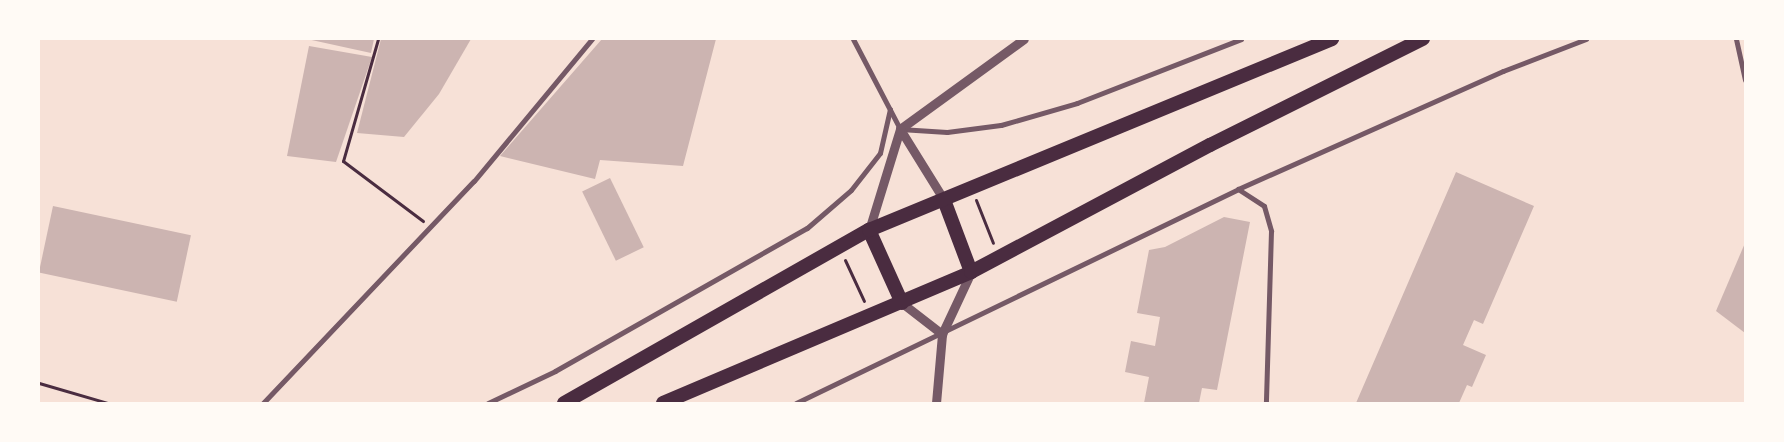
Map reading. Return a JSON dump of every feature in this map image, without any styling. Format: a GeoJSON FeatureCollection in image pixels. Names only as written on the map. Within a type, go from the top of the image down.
{"type":"FeatureCollection","features":[{"type":"Feature","properties":{"kind":"highway"},"geometry":{"type":"LineString","coordinates":[[564,403],[869,230],[1332,39]]}},
{"type":"Feature","properties":{"kind":"highway"},"geometry":{"type":"LineString","coordinates":[[663,403],[902,303],[971,272],[1254,122],[1424,39]]}},
{"type":"Feature","properties":{"kind":"highway"},"geometry":{"type":"LineString","coordinates":[[944,200],[971,272]]}},
{"type":"Feature","properties":{"kind":"highway"},"geometry":{"type":"LineString","coordinates":[[869,230],[902,303]]}},
{"type":"Feature","properties":{"kind":"street"},"geometry":{"type":"LineString","coordinates":[[263,403],[432,228],[592,39]]}},
{"type":"Feature","properties":{"kind":"street"},"geometry":{"type":"LineString","coordinates":[[853,39],[900,129],[944,200]]}},
{"type":"Feature","properties":{"kind":"street"},"geometry":{"type":"LineString","coordinates":[[869,230],[900,129],[1024,39]]}},
{"type":"Feature","properties":{"kind":"street"},"geometry":{"type":"LineString","coordinates":[[900,129],[947,132],[1001,124],[1078,103],[1241,39]]}},
{"type":"Feature","properties":{"kind":"street"},"geometry":{"type":"LineString","coordinates":[[796,403],[942,334],[1238,188],[1503,71],[1586,39]]}},
{"type":"Feature","properties":{"kind":"street"},"geometry":{"type":"LineString","coordinates":[[1736,39],[1745,80]]}},
{"type":"Feature","properties":{"kind":"street"},"geometry":{"type":"LineString","coordinates":[[488,403],[555,371],[807,228],[851,190],[880,154],[890,109]]}},
{"type":"Feature","properties":{"kind":"street"},"geometry":{"type":"LineString","coordinates":[[1238,188],[1264,206],[1271,231],[1266,403]]}},
{"type":"Feature","properties":{"kind":"street"},"geometry":{"type":"LineString","coordinates":[[936,403],[942,334],[971,272]]}},
{"type":"Feature","properties":{"kind":"street"},"geometry":{"type":"LineString","coordinates":[[902,303],[942,334]]}},
{"type":"Feature","properties":{"kind":"path"},"geometry":{"type":"LineString","coordinates":[[378,39],[343,162],[432,228]]}},
{"type":"Feature","properties":{"kind":"path"},"geometry":{"type":"LineString","coordinates":[[971,188],[998,258]]}},
{"type":"Feature","properties":{"kind":"path"},"geometry":{"type":"LineString","coordinates":[[839,248],[871,316]]}},
{"type":"Feature","properties":{"kind":"path"},"geometry":{"type":"LineString","coordinates":[[39,382],[108,403]]}},
{"type":"Feature","properties":{"kind":"building"},"geometry":{"type":"Polygon","coordinates":[[[307,39],[374,39],[371,53],[307,39]]]}},
{"type":"Feature","properties":{"kind":"building"},"geometry":{"type":"Polygon","coordinates":[[[381,39],[471,39],[439,94],[404,137],[357,133],[381,39]]]}},
{"type":"Feature","properties":{"kind":"building"},"geometry":{"type":"Polygon","coordinates":[[[602,39],[716,39],[683,166],[600,160],[595,179],[500,156],[602,39]]]}},
{"type":"Feature","properties":{"kind":"building"},"geometry":{"type":"Polygon","coordinates":[[[309,46],[372,57],[336,162],[287,156],[309,46]]]}},
{"type":"Feature","properties":{"kind":"building"},"geometry":{"type":"Polygon","coordinates":[[[1456,172],[1534,206],[1483,324],[1474,320],[1463,345],[1486,355],[1472,387],[1467,385],[1459,403],[1356,403],[1456,172]]]}},
{"type":"Feature","properties":{"kind":"building"},"geometry":{"type":"Polygon","coordinates":[[[610,178],[644,247],[616,261],[582,192],[610,178]]]}},
{"type":"Feature","properties":{"kind":"building"},"geometry":{"type":"Polygon","coordinates":[[[53,206],[191,235],[177,302],[39,273],[53,206]]]}},
{"type":"Feature","properties":{"kind":"building"},"geometry":{"type":"Polygon","coordinates":[[[1224,217],[1250,222],[1217,390],[1202,388],[1199,403],[1144,403],[1149,377],[1125,372],[1131,341],[1155,346],[1160,317],[1137,313],[1149,250],[1165,247],[1224,217]]]}},
{"type":"Feature","properties":{"kind":"building"},"geometry":{"type":"Polygon","coordinates":[[[1745,243],[1745,333],[1716,311],[1745,243]]]}}]}
